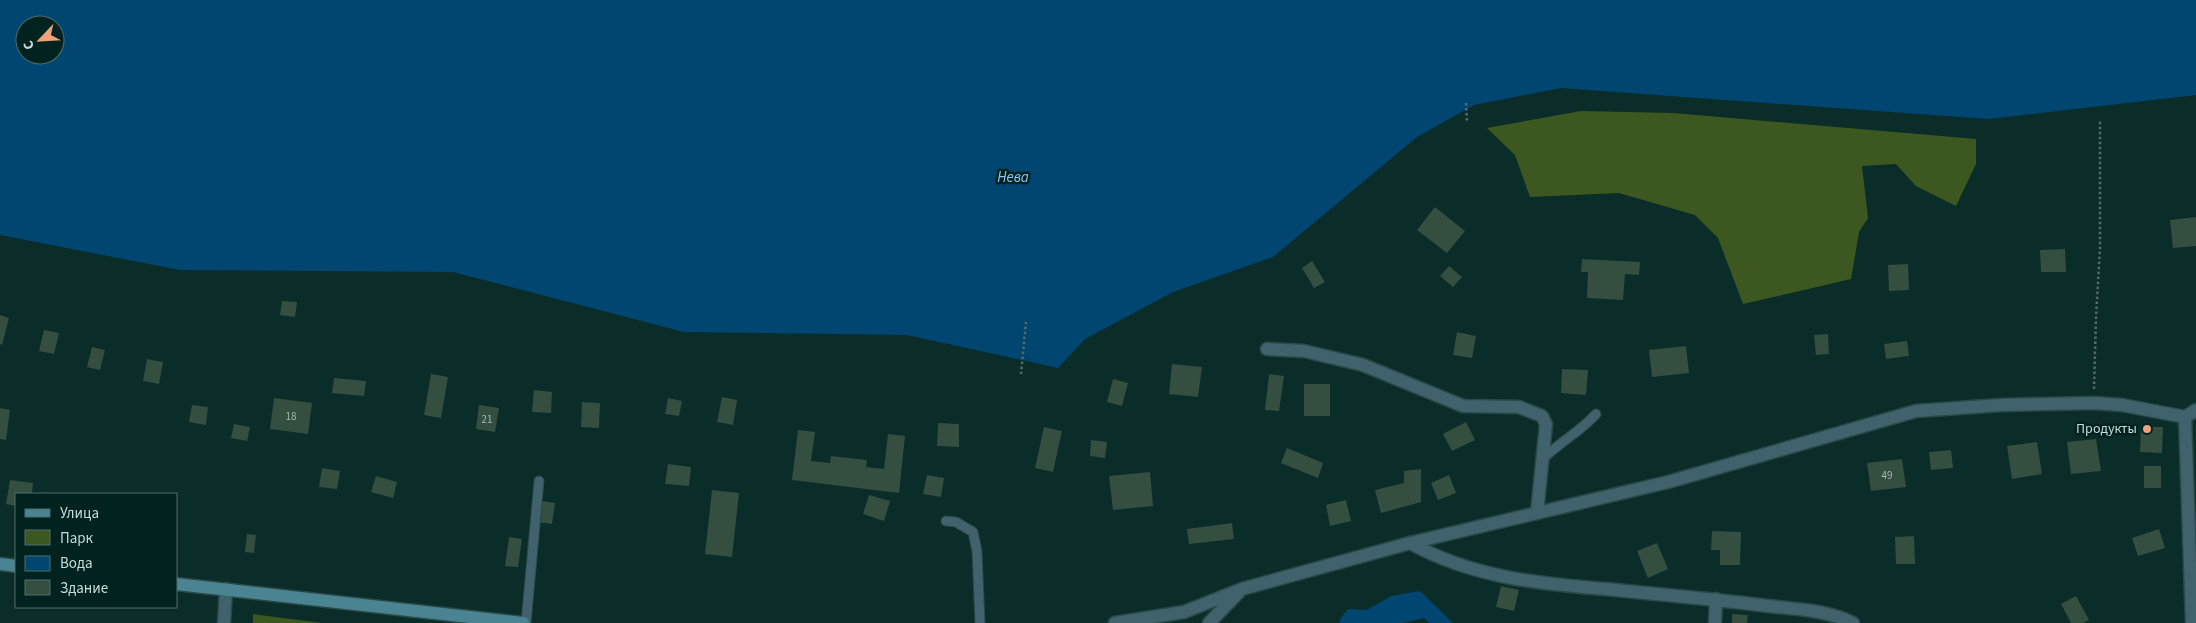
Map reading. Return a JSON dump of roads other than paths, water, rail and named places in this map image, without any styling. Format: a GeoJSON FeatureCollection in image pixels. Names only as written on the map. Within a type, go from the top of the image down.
{"type":"FeatureCollection","features":[{"type":"Feature","properties":{"kind":"street"},"geometry":{"type":"LineString","coordinates":[[1267,349],[1304,350],[1363,365],[1464,406],[1519,407],[1542,416],[1546,424],[1537,512]]}},
{"type":"Feature","properties":{"kind":"street"},"geometry":{"type":"LineString","coordinates":[[1115,623],[1184,612],[1242,589],[1410,543],[1668,482],[1916,411],[2001,405],[2094,403],[2122,405],[2185,417],[2196,410]]}},
{"type":"Feature","properties":{"kind":"street"},"geometry":{"type":"LineString","coordinates":[[2185,417],[2192,623]]}},
{"type":"Feature","properties":{"kind":"street"},"geometry":{"type":"LineString","coordinates":[[1410,543],[1436,558],[1475,571],[1544,584],[1716,599],[1823,613],[1853,623]]}},
{"type":"Feature","properties":{"kind":"street"},"geometry":{"type":"LineString","coordinates":[[0,564],[15,566]]}},
{"type":"Feature","properties":{"kind":"street"},"geometry":{"type":"LineString","coordinates":[[178,584],[524,623]]}},
{"type":"Feature","properties":{"kind":"street"},"geometry":{"type":"LineString","coordinates":[[224,623],[226,589]]}},
{"type":"Feature","properties":{"kind":"street"},"geometry":{"type":"LineString","coordinates":[[1210,623],[1242,589]]}},
{"type":"Feature","properties":{"kind":"street"},"geometry":{"type":"LineString","coordinates":[[1715,623],[1716,599]]}},
{"type":"Feature","properties":{"kind":"lane"},"geometry":{"type":"LineString","coordinates":[[1542,460],[1556,445],[1584,428],[1596,414]]}},
{"type":"Feature","properties":{"kind":"lane"},"geometry":{"type":"LineString","coordinates":[[524,623],[539,481]]}},
{"type":"Feature","properties":{"kind":"lane"},"geometry":{"type":"LineString","coordinates":[[946,521],[956,522],[973,532],[976,551],[980,623]]}},
{"type":"Feature","properties":{"kind":"water","name":"Нева"},"geometry":{"type":"Polygon","coordinates":[[[0,0],[2196,0],[2196,95],[1988,119],[1561,88],[1474,105],[1417,137],[1273,257],[1173,292],[1085,339],[1058,368],[907,335],[684,332],[453,272],[180,270],[0,235],[0,0]]]}},
{"type":"Feature","properties":{"kind":"water"},"geometry":{"type":"Polygon","coordinates":[[[1420,591],[1453,623],[1430,623],[1424,618],[1403,623],[1340,623],[1340,619],[1348,609],[1367,610],[1391,596],[1420,591]]]}},
{"type":"Feature","properties":{"kind":"place","name":"Продукты"},"geometry":{"type":"Point","coordinates":[2147,429]}}]}
